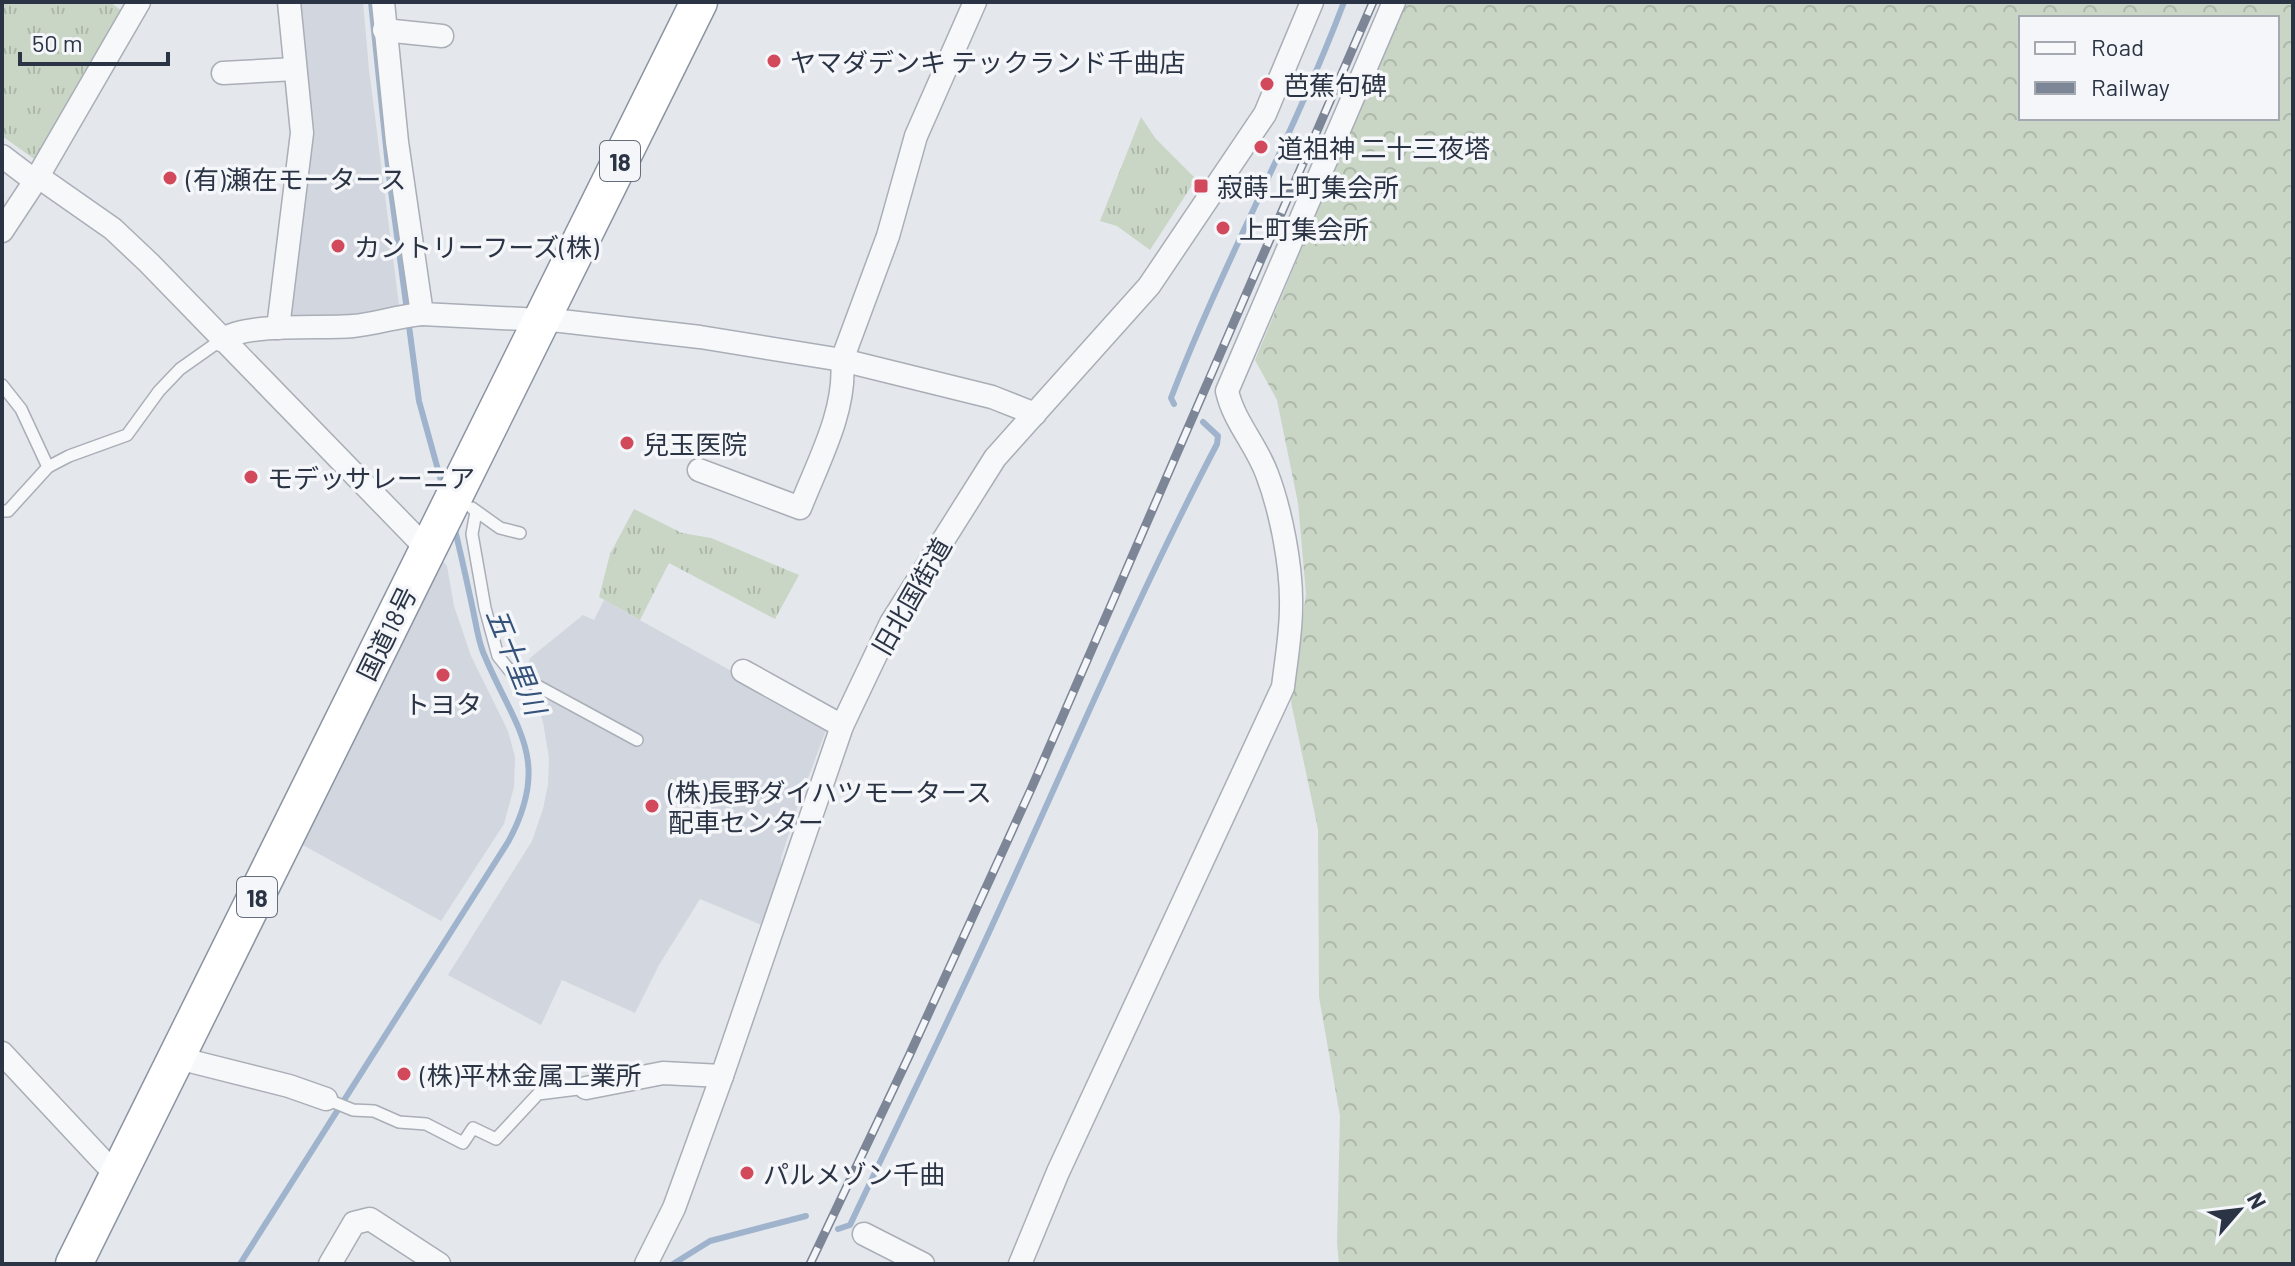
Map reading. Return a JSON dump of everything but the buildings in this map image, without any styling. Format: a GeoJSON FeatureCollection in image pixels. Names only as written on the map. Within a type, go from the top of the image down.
{"type":"FeatureCollection","features":[{"type":"Feature","properties":{"kind":"highway","name":"国道18号"},"geometry":{"type":"LineString","coordinates":[[74,1264],[432,538],[466,503],[541,321],[699,2]]}},
{"type":"Feature","properties":{"kind":"street"},"geometry":{"type":"LineString","coordinates":[[2,231],[37,178],[139,2]]}},
{"type":"Feature","properties":{"kind":"street"},"geometry":{"type":"LineString","coordinates":[[278,328],[302,133],[289,2]]}},
{"type":"Feature","properties":{"kind":"street"},"geometry":{"type":"LineString","coordinates":[[383,2],[413,314]]}},
{"type":"Feature","properties":{"kind":"street"},"geometry":{"type":"LineString","coordinates":[[699,470],[800,508],[834,420],[844,379],[842,360],[888,236],[916,136],[975,2]]}},
{"type":"Feature","properties":{"kind":"street","name":"旧北国街道"},"geometry":{"type":"LineString","coordinates":[[646,1264],[674,1208],[842,726],[891,623],[995,458],[1149,286],[1265,114],[1312,2]]}},
{"type":"Feature","properties":{"kind":"street"},"geometry":{"type":"LineString","coordinates":[[1020,1264],[1058,1172],[1283,687],[1291,606],[1282,521],[1267,472],[1231,410],[1227,391],[1394,2]]}},
{"type":"Feature","properties":{"kind":"street"},"geometry":{"type":"LineString","coordinates":[[384,30],[442,36]]}},
{"type":"Feature","properties":{"kind":"street"},"geometry":{"type":"LineString","coordinates":[[223,73],[295,69]]}},
{"type":"Feature","properties":{"kind":"street"},"geometry":{"type":"LineString","coordinates":[[2,156],[113,229],[221,340],[432,538]]}},
{"type":"Feature","properties":{"kind":"street"},"geometry":{"type":"LineString","coordinates":[[221,340],[230,334],[278,328],[356,326],[413,314],[561,321],[700,337],[842,360],[992,397],[1035,414]]}},
{"type":"Feature","properties":{"kind":"street"},"geometry":{"type":"LineString","coordinates":[[743,671],[842,726]]}},
{"type":"Feature","properties":{"kind":"street"},"geometry":{"type":"LineString","coordinates":[[2,1053],[117,1176]]}},
{"type":"Feature","properties":{"kind":"street"},"geometry":{"type":"LineString","coordinates":[[178,1058],[329,1099]]}},
{"type":"Feature","properties":{"kind":"street"},"geometry":{"type":"LineString","coordinates":[[586,1088],[663,1073],[722,1076]]}},
{"type":"Feature","properties":{"kind":"street"},"geometry":{"type":"LineString","coordinates":[[330,1264],[354,1223],[370,1219],[439,1264]]}},
{"type":"Feature","properties":{"kind":"street"},"geometry":{"type":"LineString","coordinates":[[864,1234],[923,1264]]}},
{"type":"Feature","properties":{"kind":"lane"},"geometry":{"type":"LineString","coordinates":[[2,511],[8,511],[48,467],[127,435],[159,391],[180,369],[221,340]]}},
{"type":"Feature","properties":{"kind":"lane"},"geometry":{"type":"LineString","coordinates":[[2,385],[21,409],[48,467]]}},
{"type":"Feature","properties":{"kind":"lane"},"geometry":{"type":"LineString","coordinates":[[466,503],[500,528],[520,533]]}},
{"type":"Feature","properties":{"kind":"lane"},"geometry":{"type":"LineString","coordinates":[[466,503],[485,608],[498,656],[510,671],[637,740]]}},
{"type":"Feature","properties":{"kind":"lane"},"geometry":{"type":"LineString","coordinates":[[329,1099],[353,1110],[374,1111],[399,1122],[426,1124],[463,1143],[473,1128],[496,1139],[538,1094],[586,1088]]}},
{"type":"Feature","properties":{"kind":"shaded area"},"geometry":{"type":"Polygon","coordinates":[[[295,2],[363,2],[399,305],[355,320],[286,321],[295,2]]]}},
{"type":"Feature","properties":{"kind":"shaded area"},"geometry":{"type":"Polygon","coordinates":[[[440,558],[447,566],[454,606],[471,656],[508,731],[515,757],[514,787],[504,824],[441,921],[301,844],[440,558]]]}},
{"type":"Feature","properties":{"kind":"shaded area"},"geometry":{"type":"Polygon","coordinates":[[[604,600],[828,725],[781,858],[782,872],[764,926],[700,899],[659,965],[635,1013],[562,980],[541,1025],[448,975],[532,841],[543,809],[549,758],[536,700],[522,679],[530,658],[583,615],[594,620],[604,600]]]}},
{"type":"Feature","properties":{"kind":"green space"},"geometry":{"type":"Polygon","coordinates":[[[2,2],[110,2],[122,11],[37,161],[2,136],[2,2]]]}},
{"type":"Feature","properties":{"kind":"green space"},"geometry":{"type":"Polygon","coordinates":[[[1405,2],[2293,2],[2293,1264],[1339,1264],[1340,1116],[1319,997],[1318,829],[1291,702],[1306,594],[1298,503],[1277,400],[1255,360],[1405,2]]]}},
{"type":"Feature","properties":{"kind":"green space"},"geometry":{"type":"Polygon","coordinates":[[[1141,117],[1156,139],[1196,179],[1150,250],[1117,226],[1100,221],[1141,117]]]}},
{"type":"Feature","properties":{"kind":"green space"},"geometry":{"type":"Polygon","coordinates":[[[634,509],[682,533],[711,538],[799,575],[775,619],[669,563],[640,620],[599,597],[610,554],[634,509]]]}},
{"type":"Feature","properties":{"kind":"waterway","name":"五十里川"},"geometry":{"type":"LineString","coordinates":[[371,2],[389,176],[419,401],[443,488]]}},
{"type":"Feature","properties":{"kind":"waterway"},"geometry":{"type":"LineString","coordinates":[[1174,404],[1171,398],[1191,348],[1303,102],[1344,2]]}},
{"type":"Feature","properties":{"kind":"waterway"},"geometry":{"type":"LineString","coordinates":[[838,1229],[850,1225],[987,937],[1135,611],[1217,444],[1218,436],[1203,422]]}},
{"type":"Feature","properties":{"kind":"waterway","name":"五十里川"},"geometry":{"type":"LineString","coordinates":[[240,1264],[508,842],[521,813],[528,787],[524,743],[481,647],[454,526]]}},
{"type":"Feature","properties":{"kind":"waterway"},"geometry":{"type":"LineString","coordinates":[[673,1264],[710,1241],[806,1216]]}},
{"type":"Feature","properties":{"kind":"railway"},"geometry":{"type":"LineString","coordinates":[[810,1264],[1032,787],[1373,2]]}},
{"type":"Feature","properties":{"kind":"place","name":"ヤマダデンキ テックランド千曲店"},"geometry":{"type":"Point","coordinates":[774,61]}},
{"type":"Feature","properties":{"kind":"place","name":"芭蕉句碑"},"geometry":{"type":"Point","coordinates":[1267,84]}},
{"type":"Feature","properties":{"kind":"place","name":"道祖神 二十三夜塔"},"geometry":{"type":"Point","coordinates":[1261,147]}},
{"type":"Feature","properties":{"kind":"place","name":"(有)瀬在モータース"},"geometry":{"type":"Point","coordinates":[170,178]}},
{"type":"Feature","properties":{"kind":"place","name":"寂蒔上町集会所"},"geometry":{"type":"Point","coordinates":[1201,186]}},
{"type":"Feature","properties":{"kind":"place","name":"上町集会所"},"geometry":{"type":"Point","coordinates":[1223,228]}},
{"type":"Feature","properties":{"kind":"place","name":"カントリーフーズ(株)"},"geometry":{"type":"Point","coordinates":[338,246]}},
{"type":"Feature","properties":{"kind":"place","name":"兒玉医院"},"geometry":{"type":"Point","coordinates":[627,443]}},
{"type":"Feature","properties":{"kind":"place","name":"モデッサレーニア"},"geometry":{"type":"Point","coordinates":[251,477]}},
{"type":"Feature","properties":{"kind":"place","name":"トヨタ"},"geometry":{"type":"Point","coordinates":[443,675]}},
{"type":"Feature","properties":{"kind":"place","name":"(株)長野ダイハツモータース 配車センター"},"geometry":{"type":"Point","coordinates":[652,806]}},
{"type":"Feature","properties":{"kind":"place","name":"(株)平林金属工業所"},"geometry":{"type":"Point","coordinates":[404,1074]}},
{"type":"Feature","properties":{"kind":"place","name":"パルメゾン千曲"},"geometry":{"type":"Point","coordinates":[747,1173]}}]}
